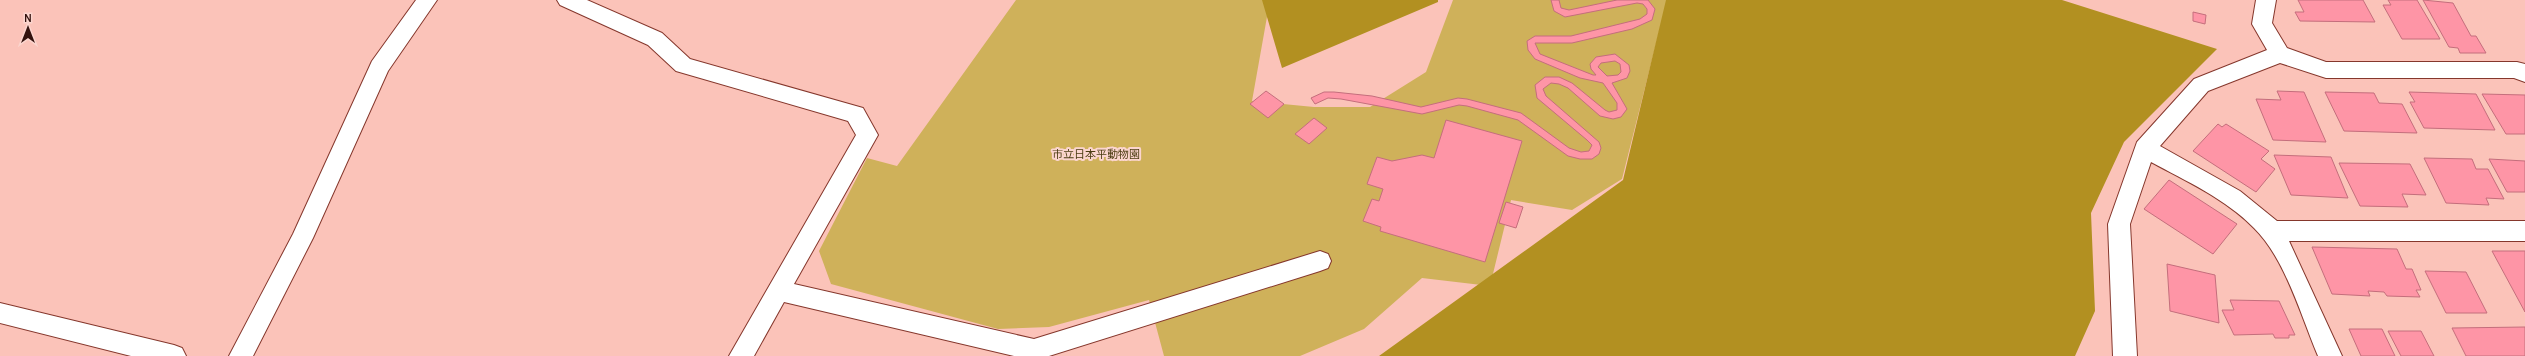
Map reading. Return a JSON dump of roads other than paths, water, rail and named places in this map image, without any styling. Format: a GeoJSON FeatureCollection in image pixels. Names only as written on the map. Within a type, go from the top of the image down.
{"type":"FeatureCollection","features":[{"type":"Feature","properties":{"kind":"street"},"geometry":{"type":"LineString","coordinates":[[241,356],[302,238],[379,66],[427,0]]}},
{"type":"Feature","properties":{"kind":"street"},"geometry":{"type":"LineString","coordinates":[[567,0],[655,39],[683,65],[855,114],[867,134],[741,356]]}},
{"type":"Feature","properties":{"kind":"street"},"geometry":{"type":"LineString","coordinates":[[2266,0],[2262,24],[2280,54],[2326,70],[2517,70],[2525,74]]}},
{"type":"Feature","properties":{"kind":"street"},"geometry":{"type":"LineString","coordinates":[[2125,356],[2119,224],[2145,148],[2201,86],[2280,54]]}},
{"type":"Feature","properties":{"kind":"street"},"geometry":{"type":"LineString","coordinates":[[2145,148],[2242,204],[2271,231],[2293,272],[2330,356]]}},
{"type":"Feature","properties":{"kind":"street"},"geometry":{"type":"LineString","coordinates":[[2271,231],[2525,231]]}},
{"type":"Feature","properties":{"kind":"street"},"geometry":{"type":"LineString","coordinates":[[778,290],[1034,350],[1320,261]]}},
{"type":"Feature","properties":{"kind":"street"},"geometry":{"type":"LineString","coordinates":[[0,313],[174,356]]}},
{"type":"Feature","properties":{"kind":"park label","name":"市立日本平動物園"},"geometry":{"type":"Point","coordinates":[1096,154]}}]}
